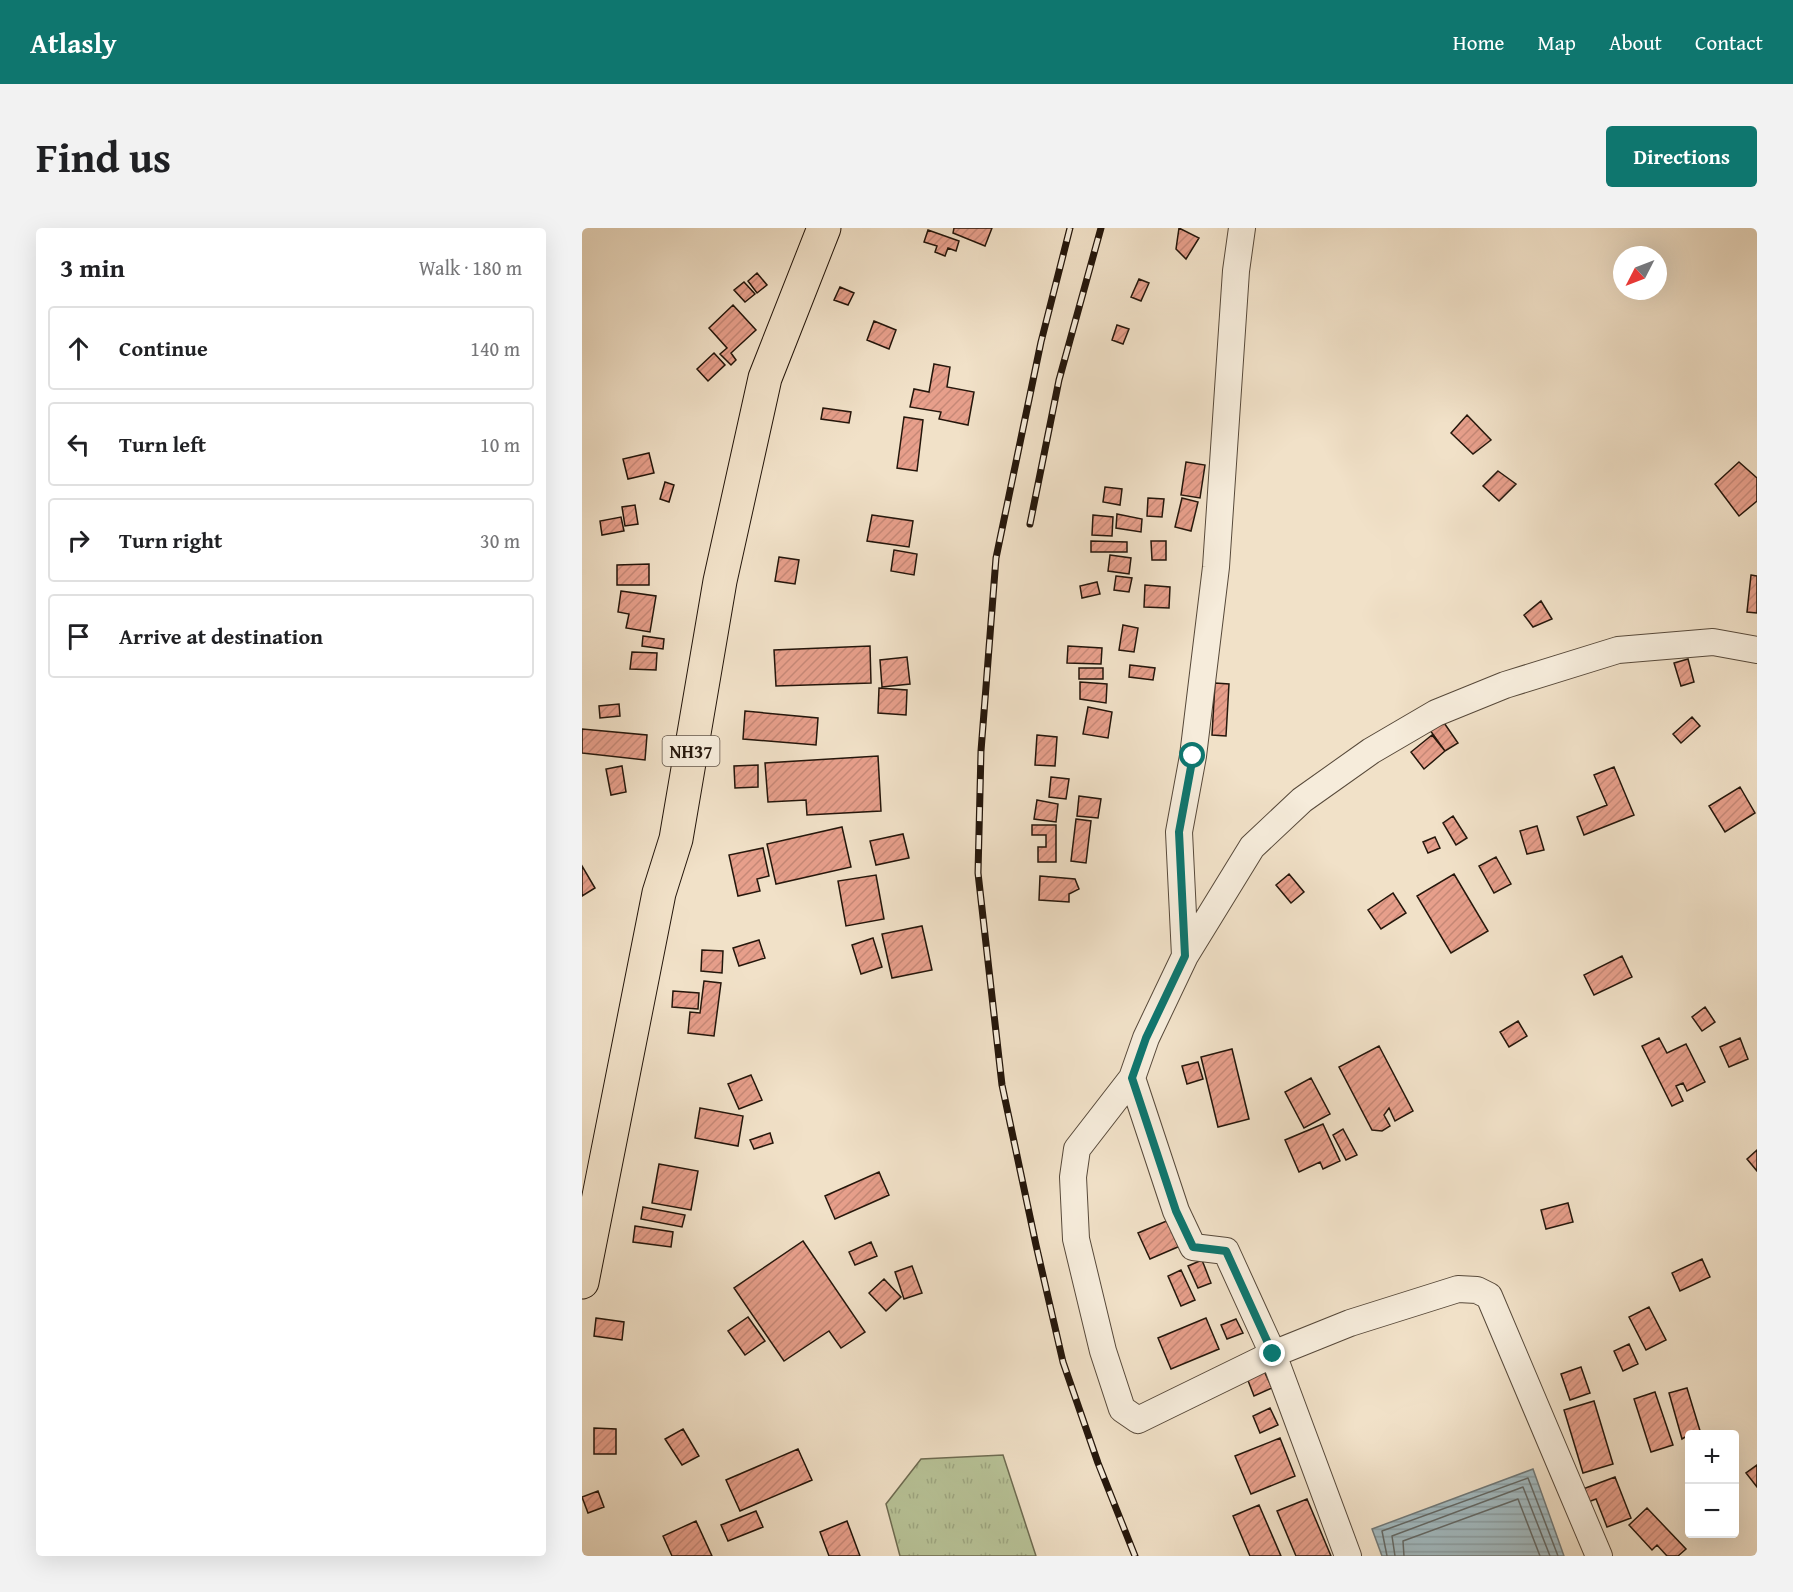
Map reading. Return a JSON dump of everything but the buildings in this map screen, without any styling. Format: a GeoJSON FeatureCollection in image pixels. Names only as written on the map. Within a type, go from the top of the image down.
{"type":"FeatureCollection","features":[{"type":"Feature","properties":{"kind":"highway","name":"NH37"},"geometry":{"type":"LineString","coordinates":[[582,1282],[659,893],[676,839],[720,581],[765,378],[824,228]]}},
{"type":"Feature","properties":{"kind":"street"},"geometry":{"type":"LineString","coordinates":[[1185,956],[1179,832],[1193,756],[1216,567],[1236,272],[1242,228]]}},
{"type":"Feature","properties":{"kind":"street"},"geometry":{"type":"LineString","coordinates":[[1599,1556],[1489,1296],[1477,1290],[1458,1289],[1350,1323],[1273,1354],[1138,1420],[1122,1409],[1103,1351],[1076,1239],[1073,1177],[1077,1149],[1132,1078],[1146,1038],[1185,956],[1252,847],[1302,800],[1371,751],[1436,713],[1505,685],[1618,650],[1713,642],[1757,650]]}},
{"type":"Feature","properties":{"kind":"street"},"geometry":{"type":"LineString","coordinates":[[1132,1078],[1176,1211],[1193,1247],[1226,1251],[1273,1354],[1348,1556]]}},
{"type":"Feature","properties":{"kind":"green space"},"geometry":{"type":"Polygon","coordinates":[[[1003,1455],[1036,1556],[900,1556],[886,1504],[921,1459],[1003,1455]]]}},
{"type":"Feature","properties":{"kind":"water"},"geometry":{"type":"Polygon","coordinates":[[[1533,1469],[1564,1556],[1382,1556],[1372,1529],[1533,1469]]]}},
{"type":"Feature","properties":{"kind":"railway"},"geometry":{"type":"LineString","coordinates":[[1070,228],[1041,342],[996,558],[981,751],[978,873],[1002,1085],[1036,1245],[1063,1362],[1098,1463],[1135,1556]]}},
{"type":"Feature","properties":{"kind":"railway"},"geometry":{"type":"LineString","coordinates":[[1030,524],[1059,380],[1101,228]]}},
{"type":"Feature","properties":{"kind":"route"},"geometry":{"type":"LineString","coordinates":[[1193,756],[1179,832],[1185,956],[1146,1038],[1132,1078],[1176,1211],[1193,1247],[1226,1251],[1273,1354]]}}]}
